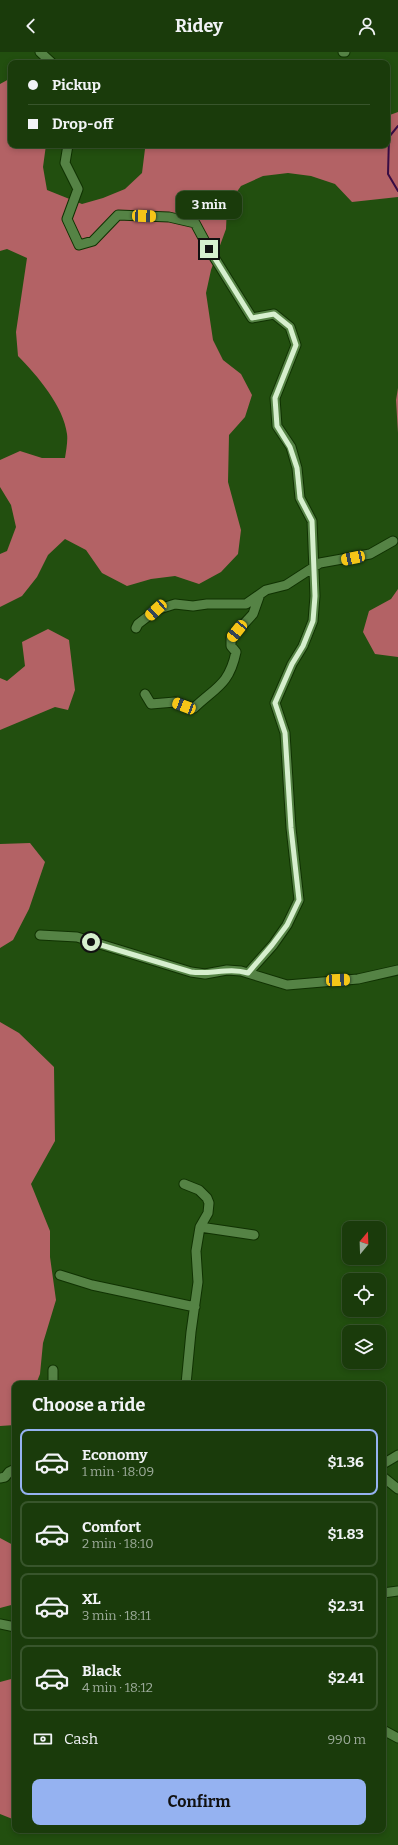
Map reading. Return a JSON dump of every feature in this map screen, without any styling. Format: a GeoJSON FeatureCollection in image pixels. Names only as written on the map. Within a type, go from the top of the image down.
{"type":"FeatureCollection","features":[{"type":"Feature","properties":{"kind":"street"},"geometry":{"type":"LineString","coordinates":[[40,52],[49,60]]}},
{"type":"Feature","properties":{"kind":"street"},"geometry":{"type":"LineString","coordinates":[[68,148],[65,163],[78,189],[67,220],[79,245],[93,241],[118,215],[169,217],[195,223],[209,249],[252,318],[274,314],[290,327],[296,345],[275,398],[277,426],[290,447],[297,468],[300,498],[312,521],[315,566],[313,621],[303,646],[292,664],[275,703],[285,733],[291,828],[299,900],[287,925],[248,973]]}},
{"type":"Feature","properties":{"kind":"street"},"geometry":{"type":"LineString","coordinates":[[136,628],[138,624],[156,610],[175,604],[193,606],[207,604],[246,604],[266,590],[286,585],[315,566],[370,554],[393,541]]}},
{"type":"Feature","properties":{"kind":"street"},"geometry":{"type":"LineString","coordinates":[[145,694],[151,704],[174,702],[194,708],[226,680],[233,665],[236,652],[231,646],[231,638],[253,614],[261,594]]}},
{"type":"Feature","properties":{"kind":"street"},"geometry":{"type":"LineString","coordinates":[[40,935],[77,937],[191,972],[205,974],[227,970],[248,973],[287,985],[358,979],[398,970]]}},
{"type":"Feature","properties":{"kind":"street"},"geometry":{"type":"LineString","coordinates":[[184,1184],[199,1190],[208,1201],[208,1213],[200,1227],[196,1260],[198,1282],[186,1381]]}},
{"type":"Feature","properties":{"kind":"street"},"geometry":{"type":"LineString","coordinates":[[200,1227],[254,1235]]}},
{"type":"Feature","properties":{"kind":"street"},"geometry":{"type":"LineString","coordinates":[[60,1275],[126,1293],[194,1307]]}},
{"type":"Feature","properties":{"kind":"street"},"geometry":{"type":"LineString","coordinates":[[53,1370],[53,1381]]}},
{"type":"Feature","properties":{"kind":"street"},"geometry":{"type":"LineString","coordinates":[[386,1462],[398,1455]]}},
{"type":"Feature","properties":{"kind":"street"},"geometry":{"type":"LineString","coordinates":[[0,1478],[5,1477],[12,1470]]}},
{"type":"Feature","properties":{"kind":"street"},"geometry":{"type":"LineString","coordinates":[[386,1479],[398,1489]]}},
{"type":"Feature","properties":{"kind":"street"},"geometry":{"type":"LineString","coordinates":[[386,1593],[398,1591]]}},
{"type":"Feature","properties":{"kind":"street"},"geometry":{"type":"LineString","coordinates":[[0,1624],[12,1626]]}},
{"type":"Feature","properties":{"kind":"street"},"geometry":{"type":"LineString","coordinates":[[386,1732],[398,1738]]}},
{"type":"Feature","properties":{"kind":"shaded area"},"geometry":{"type":"Polygon","coordinates":[[[8,80],[8,148],[46,148],[43,167],[47,190],[82,204],[103,198],[125,189],[142,173],[144,148],[390,148],[390,115],[398,112],[398,197],[352,202],[335,184],[311,176],[288,173],[263,176],[241,186],[227,206],[226,229],[211,270],[206,293],[213,340],[223,360],[241,374],[252,395],[245,417],[229,435],[228,482],[241,530],[238,554],[221,572],[199,584],[175,576],[151,579],[127,586],[102,573],[86,550],[65,539],[48,555],[37,577],[22,596],[0,607],[0,554],[7,551],[16,527],[11,505],[0,487],[0,460],[20,451],[42,458],[65,458],[67,434],[61,413],[55,402],[33,372],[18,356],[16,332],[27,258],[7,249],[0,251],[0,84],[8,80]]]}},
{"type":"Feature","properties":{"kind":"shaded area"},"geometry":{"type":"Polygon","coordinates":[[[398,388],[398,433],[396,400],[398,388]]]}},
{"type":"Feature","properties":{"kind":"shaded area"},"geometry":{"type":"Polygon","coordinates":[[[398,589],[398,657],[375,654],[363,632],[369,611],[391,599],[398,589]]]}},
{"type":"Feature","properties":{"kind":"shaded area"},"geometry":{"type":"Polygon","coordinates":[[[48,629],[69,640],[75,690],[68,710],[55,707],[0,730],[0,678],[7,681],[25,666],[22,642],[48,629]]]}},
{"type":"Feature","properties":{"kind":"shaded area"},"geometry":{"type":"Polygon","coordinates":[[[30,843],[45,862],[29,909],[13,940],[0,948],[0,844],[30,843]]]}},
{"type":"Feature","properties":{"kind":"shaded area"},"geometry":{"type":"Polygon","coordinates":[[[0,1022],[19,1033],[54,1067],[55,1141],[31,1184],[50,1231],[50,1257],[56,1300],[43,1343],[40,1374],[37,1381],[12,1381],[12,1425],[0,1426],[0,1022]]]}},
{"type":"Feature","properties":{"kind":"shaded area"},"geometry":{"type":"Polygon","coordinates":[[[0,1538],[12,1544],[12,1605],[0,1608],[0,1538]]]}},
{"type":"Feature","properties":{"kind":"shaded area"},"geometry":{"type":"Polygon","coordinates":[[[12,1679],[12,1819],[0,1814],[0,1682],[12,1679]]]}},
{"type":"Feature","properties":{"kind":"waterway"},"geometry":{"type":"LineString","coordinates":[[390,136],[398,126]]}},
{"type":"Feature","properties":{"kind":"waterway"},"geometry":{"type":"LineString","coordinates":[[389,148],[388,174],[398,191]]}},
{"type":"Feature","properties":{"kind":"route"},"geometry":{"type":"LineString","coordinates":[[91,942],[191,972],[205,974],[227,970],[248,973],[287,925],[299,900],[291,828],[285,733],[275,703],[292,664],[303,646],[313,621],[315,596],[312,521],[300,498],[297,468],[290,447],[277,426],[275,398],[296,345],[290,327],[274,314],[252,318],[209,249]]}}]}
